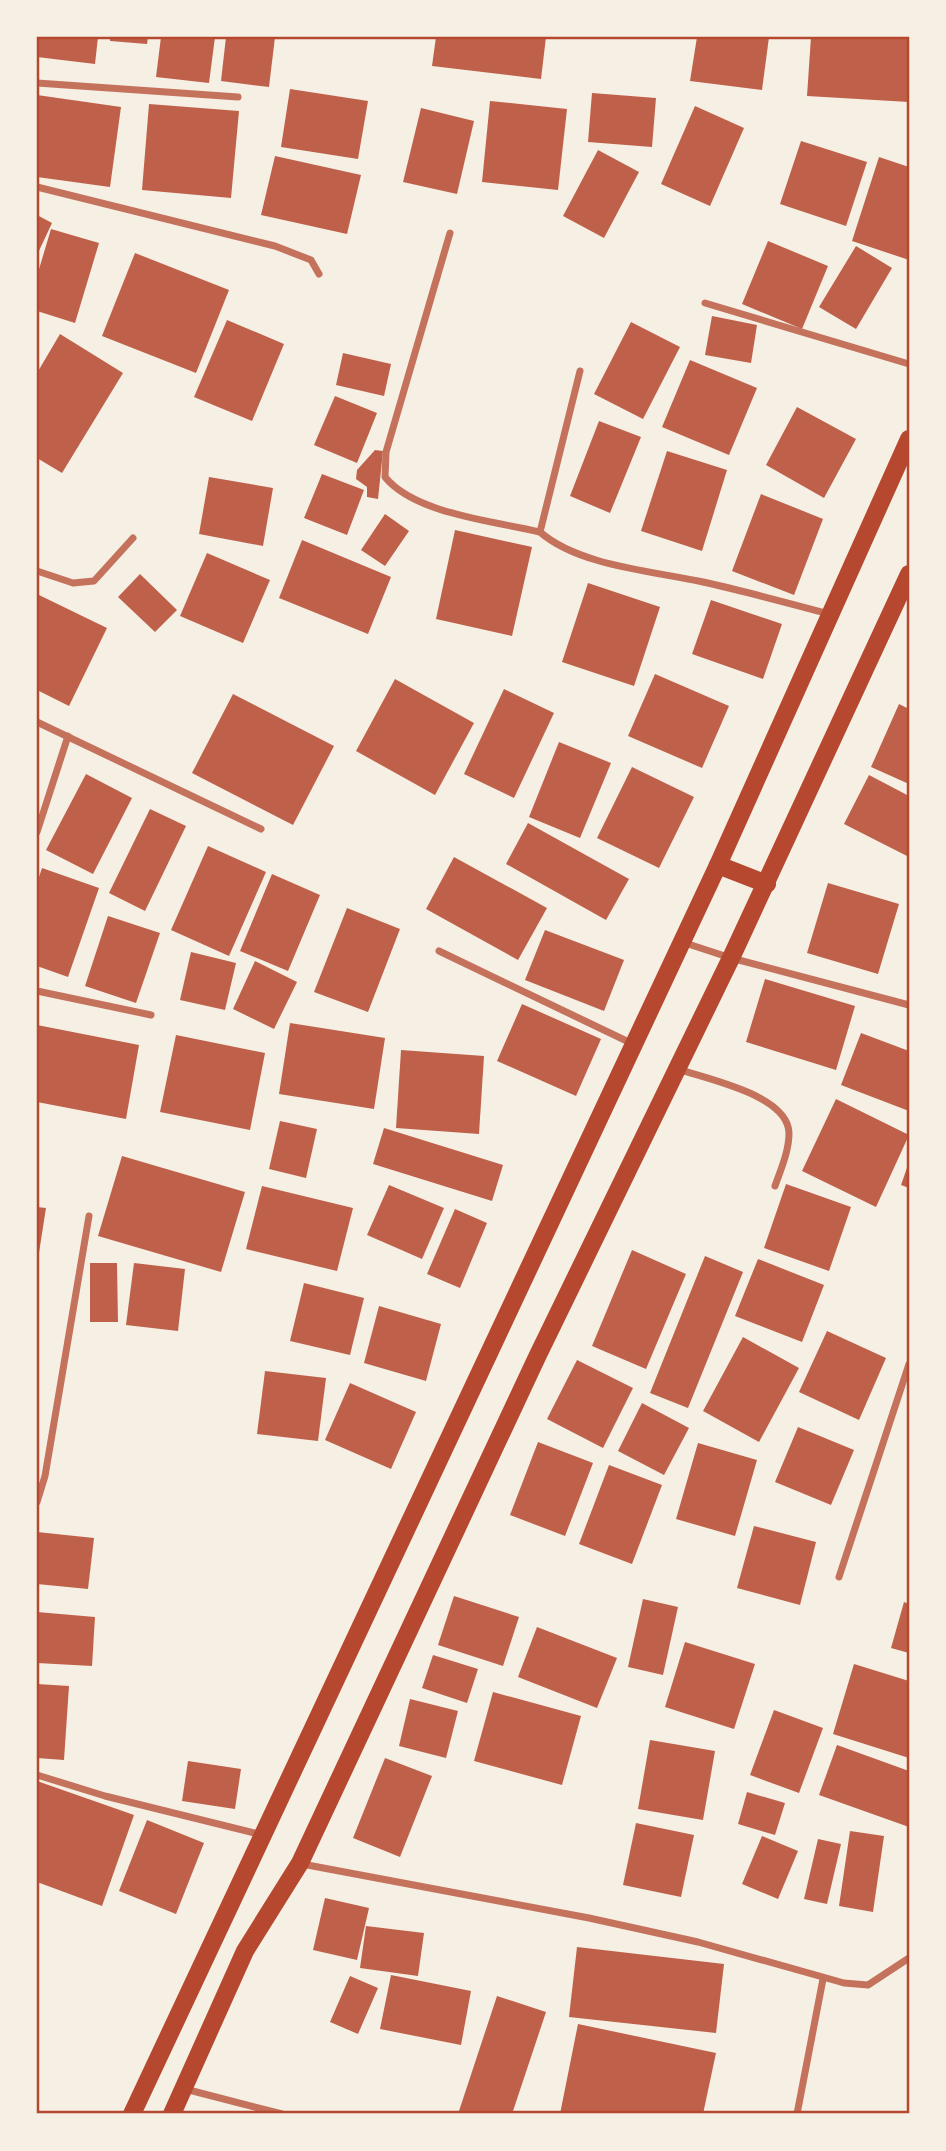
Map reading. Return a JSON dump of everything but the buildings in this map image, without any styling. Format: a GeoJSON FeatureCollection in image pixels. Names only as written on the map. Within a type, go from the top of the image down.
{"type":"FeatureCollection","features":[{"type":"Feature","properties":{"kind":"main road"},"geometry":{"type":"LineString","coordinates":[[132,2114],[718,865],[909,439]]}},
{"type":"Feature","properties":{"kind":"main road"},"geometry":{"type":"LineString","coordinates":[[172,2114],[245,1951],[300,1863],[537,1357],[766,884],[909,574]]}},
{"type":"Feature","properties":{"kind":"main road"},"geometry":{"type":"LineString","coordinates":[[718,865],[766,884]]}},
{"type":"Feature","properties":{"kind":"street"},"geometry":{"type":"LineString","coordinates":[[37,83],[238,97]]}},
{"type":"Feature","properties":{"kind":"street"},"geometry":{"type":"LineString","coordinates":[[37,187],[275,246],[311,260],[319,274]]}},
{"type":"Feature","properties":{"kind":"street"},"geometry":{"type":"LineString","coordinates":[[450,233],[386,452],[385,477],[396,491],[416,502],[540,532],[555,543],[641,572],[703,582],[829,614]]}},
{"type":"Feature","properties":{"kind":"street"},"geometry":{"type":"LineString","coordinates":[[705,303],[909,364]]}},
{"type":"Feature","properties":{"kind":"street"},"geometry":{"type":"LineString","coordinates":[[540,532],[580,370]]}},
{"type":"Feature","properties":{"kind":"street"},"geometry":{"type":"LineString","coordinates":[[37,571],[74,583],[94,581],[133,538]]}},
{"type":"Feature","properties":{"kind":"street"},"geometry":{"type":"LineString","coordinates":[[37,722],[261,829]]}},
{"type":"Feature","properties":{"kind":"street"},"geometry":{"type":"LineString","coordinates":[[37,832],[68,736]]}},
{"type":"Feature","properties":{"kind":"street"},"geometry":{"type":"LineString","coordinates":[[682,941],[731,958],[909,1005]]}},
{"type":"Feature","properties":{"kind":"street"},"geometry":{"type":"LineString","coordinates":[[439,951],[633,1044]]}},
{"type":"Feature","properties":{"kind":"street"},"geometry":{"type":"LineString","coordinates":[[37,991],[151,1015]]}},
{"type":"Feature","properties":{"kind":"street"},"geometry":{"type":"LineString","coordinates":[[677,1069],[769,1101],[785,1114],[788,1141],[775,1186]]}},
{"type":"Feature","properties":{"kind":"street"},"geometry":{"type":"LineString","coordinates":[[37,1502],[45,1476],[89,1216]]}},
{"type":"Feature","properties":{"kind":"street"},"geometry":{"type":"LineString","coordinates":[[839,1577],[909,1364]]}},
{"type":"Feature","properties":{"kind":"street"},"geometry":{"type":"LineString","coordinates":[[37,1775],[105,1796],[264,1835]]}},
{"type":"Feature","properties":{"kind":"street"},"geometry":{"type":"LineString","coordinates":[[300,1863],[698,1942],[823,1979],[868,1986],[909,1958]]}},
{"type":"Feature","properties":{"kind":"street"},"geometry":{"type":"LineString","coordinates":[[797,2114],[823,1979]]}},
{"type":"Feature","properties":{"kind":"street"},"geometry":{"type":"LineString","coordinates":[[184,2088],[282,2114]]}}]}
